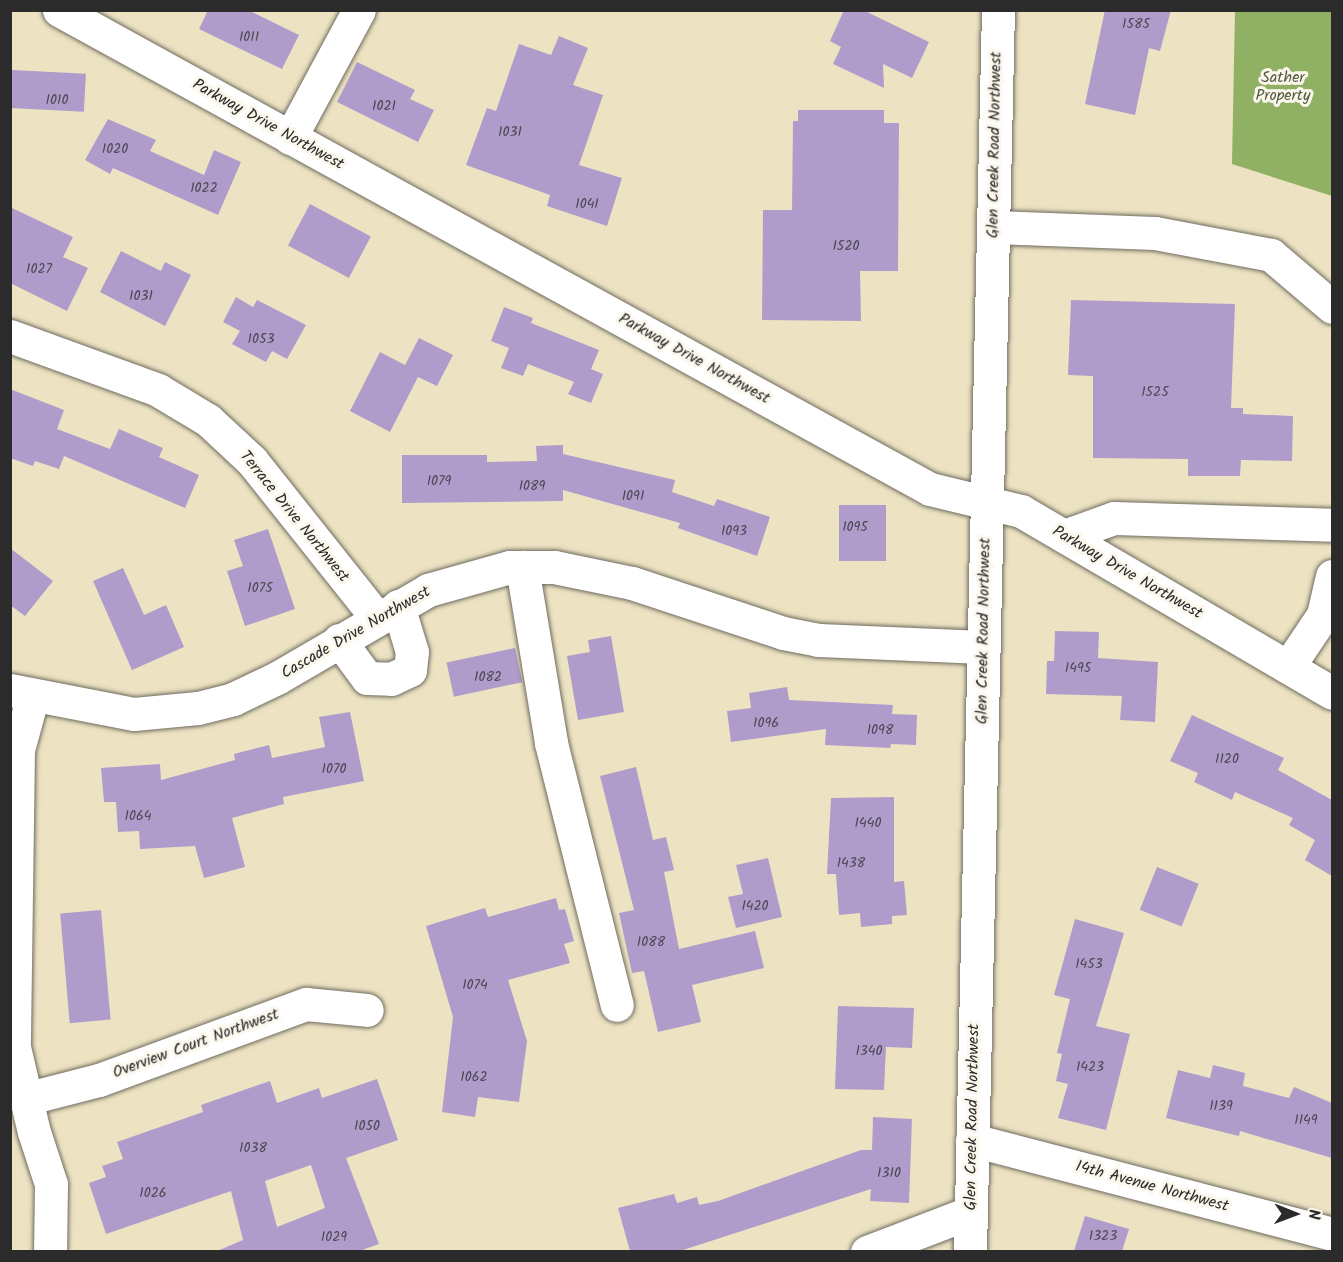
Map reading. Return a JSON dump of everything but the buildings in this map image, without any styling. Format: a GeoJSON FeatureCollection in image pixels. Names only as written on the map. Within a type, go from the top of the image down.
{"type":"FeatureCollection","features":[{"type":"Feature","properties":{"kind":"street","name":"Parkway Drive Northwest"},"geometry":{"type":"LineString","coordinates":[[59,10],[930,489],[1022,511],[1332,693]]}},
{"type":"Feature","properties":{"kind":"street"},"geometry":{"type":"LineString","coordinates":[[290,138],[359,10]]}},
{"type":"Feature","properties":{"kind":"street","name":"Glen Creek Road Northwest"},"geometry":{"type":"LineString","coordinates":[[970,1251],[998,10]]}},
{"type":"Feature","properties":{"kind":"street"},"geometry":{"type":"LineString","coordinates":[[994,227],[1155,233],[1270,255],[1332,307]]}},
{"type":"Feature","properties":{"kind":"street","name":"Terrace Drive Northwest"},"geometry":{"type":"LineString","coordinates":[[10,336],[158,390],[208,420],[252,461],[387,612]]}},
{"type":"Feature","properties":{"kind":"street"},"geometry":{"type":"LineString","coordinates":[[1064,536],[1114,518],[1332,525]]}},
{"type":"Feature","properties":{"kind":"street"},"geometry":{"type":"LineString","coordinates":[[522,567],[551,743],[617,1005]]}},
{"type":"Feature","properties":{"kind":"street","name":"Cascade Drive Northwest"},"geometry":{"type":"LineString","coordinates":[[22,693],[134,714],[198,708],[233,699],[277,678],[428,590],[468,577],[522,567],[554,567],[632,583],[783,633],[818,640],[984,647]]}},
{"type":"Feature","properties":{"kind":"street"},"geometry":{"type":"LineString","coordinates":[[1288,667],[1323,615],[1332,576]]}},
{"type":"Feature","properties":{"kind":"street"},"geometry":{"type":"LineString","coordinates":[[339,640],[367,678],[391,679],[410,670],[412,652],[387,612]]}},
{"type":"Feature","properties":{"kind":"street"},"geometry":{"type":"LineString","coordinates":[[22,693],[18,750],[14,1047],[34,1132],[51,1184],[50,1251]]}},
{"type":"Feature","properties":{"kind":"street","name":"Overview Court Northwest"},"geometry":{"type":"LineString","coordinates":[[25,1098],[99,1080],[306,1004],[367,1010]]}},
{"type":"Feature","properties":{"kind":"street","name":"14th Avenue Northwest"},"geometry":{"type":"LineString","coordinates":[[972,1140],[1332,1234]]}},
{"type":"Feature","properties":{"kind":"street"},"geometry":{"type":"LineString","coordinates":[[867,1251],[970,1212]]}},
{"type":"Feature","properties":{"kind":"green space","name":"Sather Property"},"geometry":{"type":"Polygon","coordinates":[[[1235,11],[1332,11],[1332,196],[1232,164],[1235,11]]]}}]}
